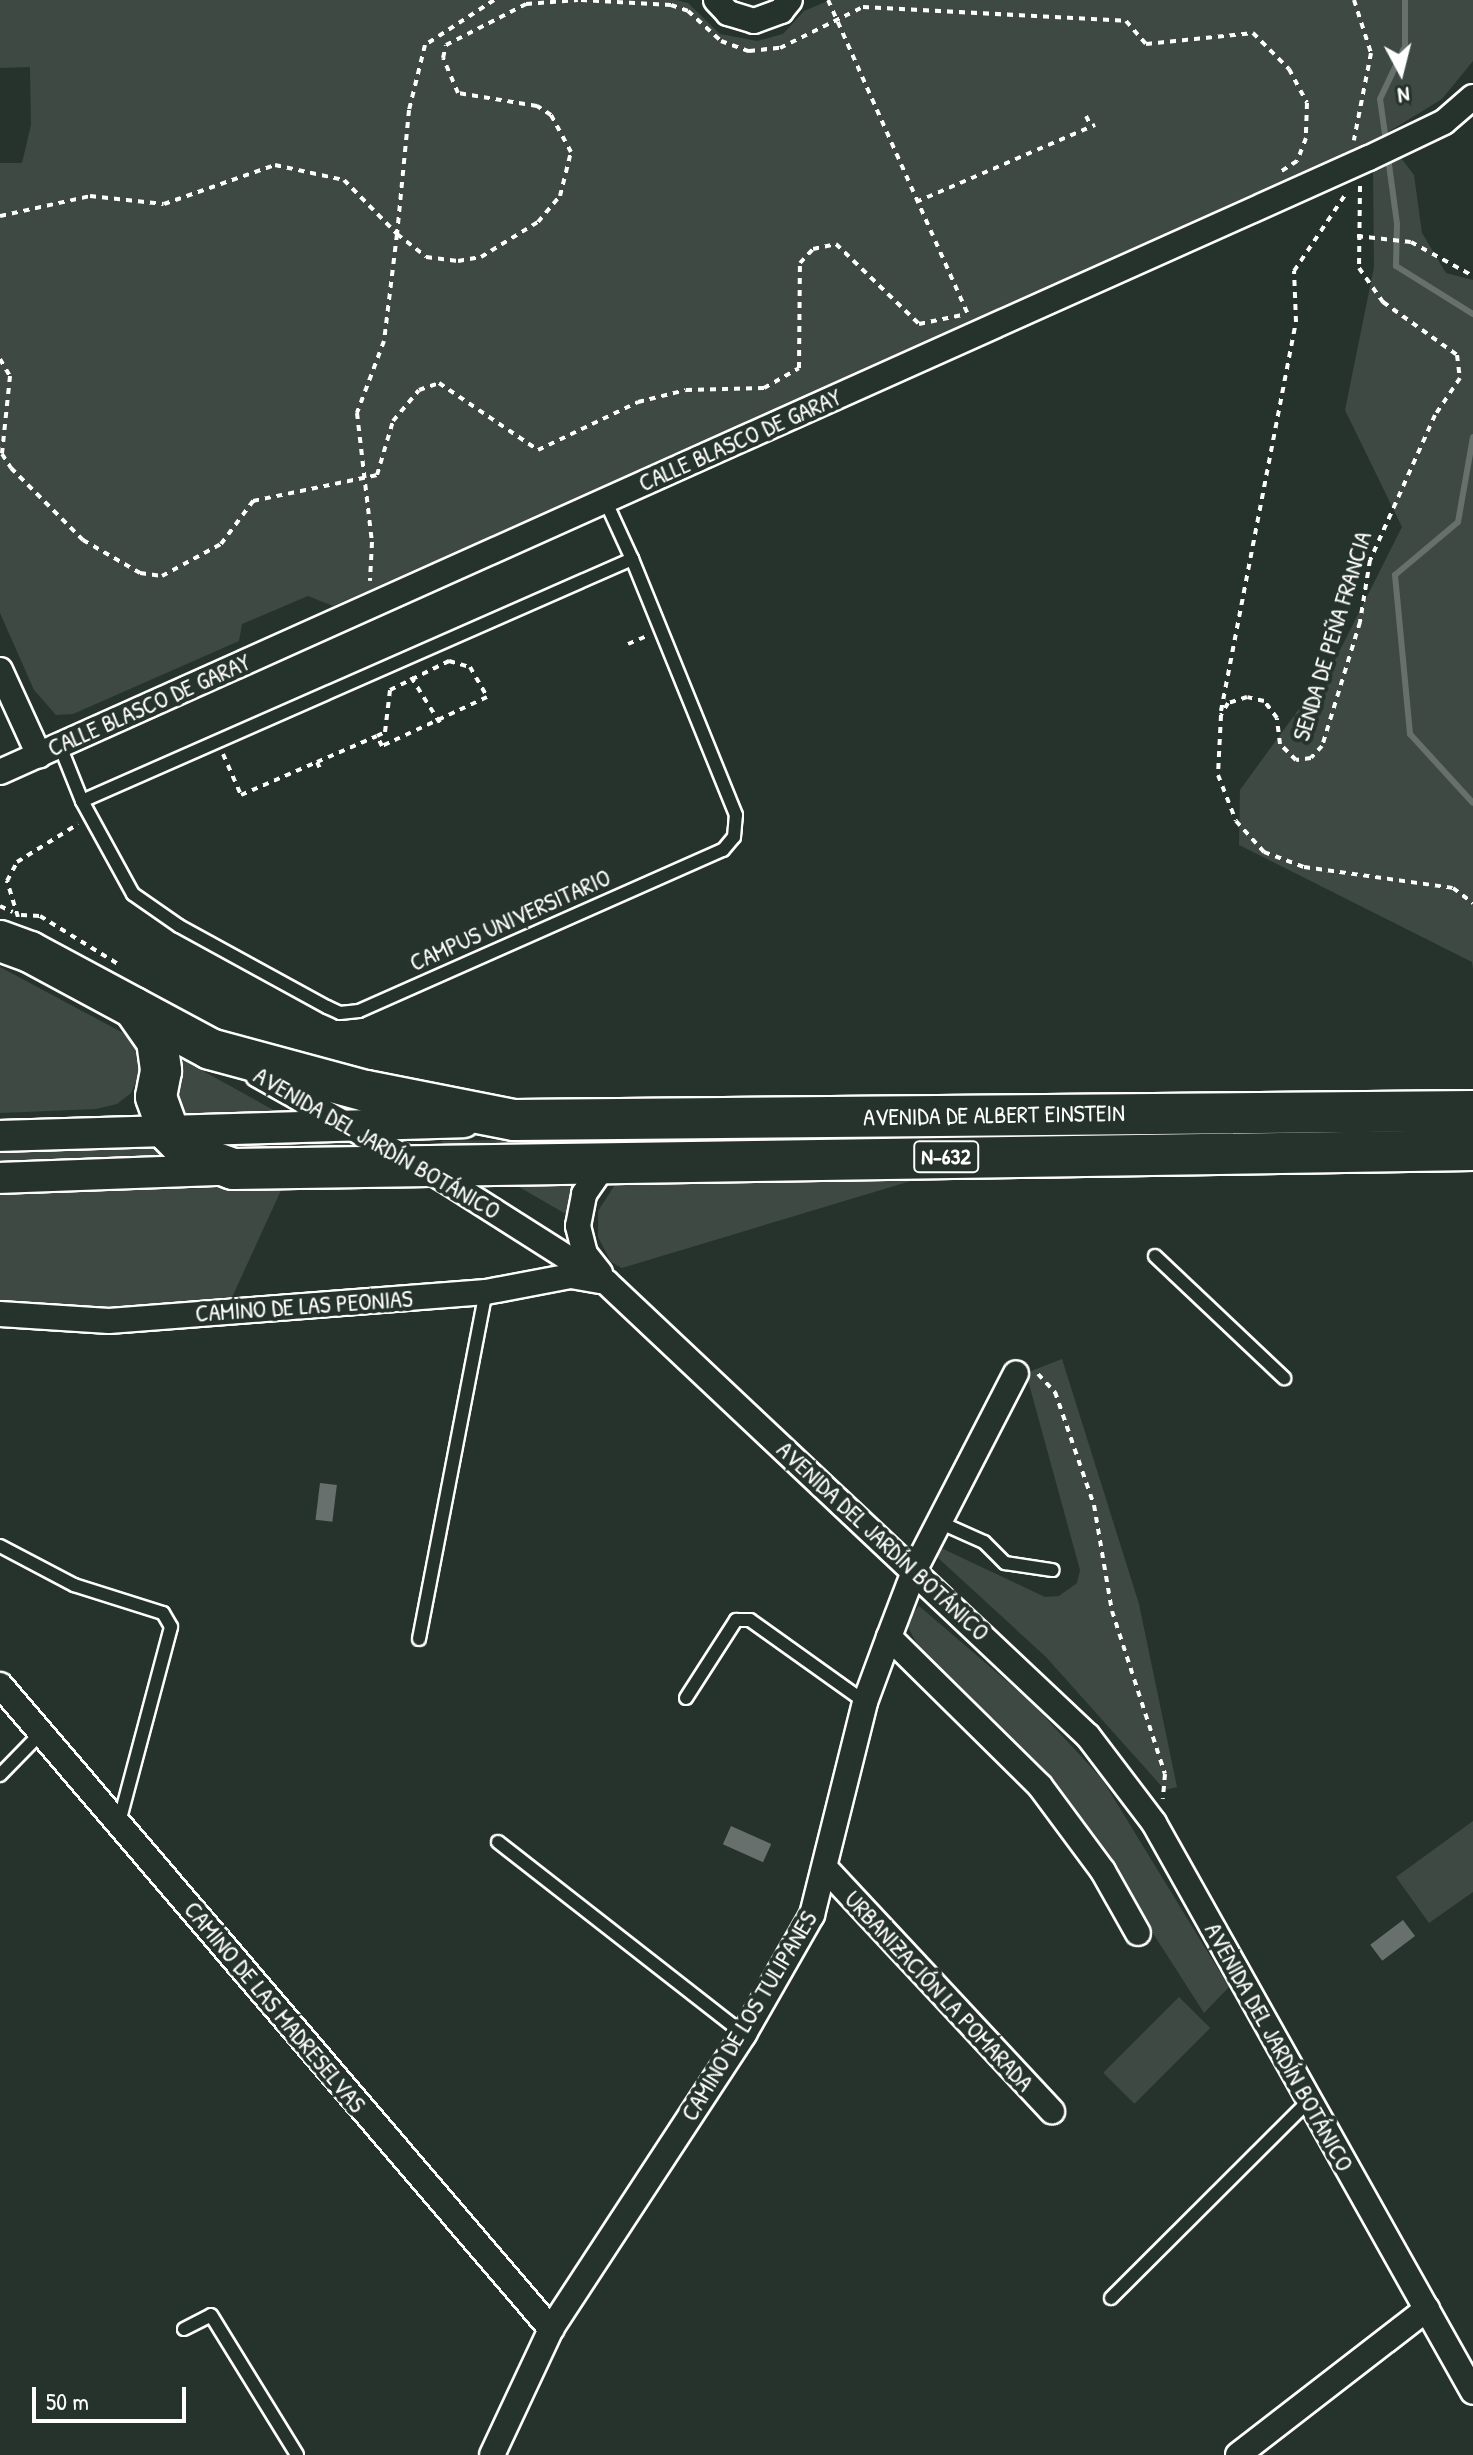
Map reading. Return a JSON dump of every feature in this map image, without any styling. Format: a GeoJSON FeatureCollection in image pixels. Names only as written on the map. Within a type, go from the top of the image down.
{"type":"FeatureCollection","features":[{"type":"Feature","properties":{"kind":"highway","name":"AVENIDA DEL JARDÍN BOTÁNICO"},"geometry":{"type":"LineString","coordinates":[[10,940],[210,1049]]}},
{"type":"Feature","properties":{"kind":"highway","name":"N-632"},"geometry":{"type":"LineString","coordinates":[[132,1006],[157,1041],[162,1114],[189,1153],[233,1169],[420,1166]]}},
{"type":"Feature","properties":{"kind":"highway","name":"AVENIDA DE ALBERT EINSTEIN"},"geometry":{"type":"LineString","coordinates":[[210,1049],[366,1091],[514,1120],[1473,1111]]}},
{"type":"Feature","properties":{"kind":"highway","name":"AVENIDA DE ALBERT EINSTEIN"},"geometry":{"type":"LineString","coordinates":[[420,1166],[1473,1150]]}},
{"type":"Feature","properties":{"kind":"street"},"geometry":{"type":"LineString","coordinates":[[716,0],[728,13],[754,21],[781,11],[790,0]]}},
{"type":"Feature","properties":{"kind":"street","name":"CALLE BLASCO DE GARAY"},"geometry":{"type":"LineString","coordinates":[[0,772],[605,500],[972,323],[1414,137],[1472,100]]}},
{"type":"Feature","properties":{"kind":"street"},"geometry":{"type":"LineString","coordinates":[[0,670],[49,750]]}},
{"type":"Feature","properties":{"kind":"street","name":"AVENIDA DEL JARDÍN BOTÁNICO"},"geometry":{"type":"LineString","coordinates":[[210,1049],[420,1166],[606,1282],[915,1569],[1088,1736],[1146,1813],[1473,2392]]}},
{"type":"Feature","properties":{"kind":"street"},"geometry":{"type":"LineString","coordinates":[[0,1136],[103,1132],[139,1114],[162,1114]]}},
{"type":"Feature","properties":{"kind":"street","name":"AVENIDA DE ALBERT EINSTEIN"},"geometry":{"type":"LineString","coordinates":[[162,1114],[348,1125],[514,1120]]}},
{"type":"Feature","properties":{"kind":"street"},"geometry":{"type":"LineString","coordinates":[[606,1282],[585,1254],[578,1226],[584,1194],[598,1174],[621,1161]]}},
{"type":"Feature","properties":{"kind":"street"},"geometry":{"type":"LineString","coordinates":[[0,1178],[233,1169]]}},
{"type":"Feature","properties":{"kind":"street","name":"CAMINO DE LAS PEONIAS"},"geometry":{"type":"LineString","coordinates":[[0,1314],[109,1321],[486,1292],[571,1276],[606,1282]]}},
{"type":"Feature","properties":{"kind":"street","name":"CAMINO DE LOS TULIPANES"},"geometry":{"type":"LineString","coordinates":[[492,2455],[551,2329],[744,2034],[812,1915],[827,1870],[865,1702],[889,1637],[915,1569],[1016,1373]]}},
{"type":"Feature","properties":{"kind":"street"},"geometry":{"type":"LineString","coordinates":[[889,1637],[1040,1786],[1103,1871],[1138,1933]]}},
{"type":"Feature","properties":{"kind":"street","name":"CAMINO DE LAS MADRESELVAS"},"geometry":{"type":"LineString","coordinates":[[0,1685],[551,2329]]}},
{"type":"Feature","properties":{"kind":"street","name":"URBANIZACIÓN LA POMARADA"},"geometry":{"type":"LineString","coordinates":[[827,1870],[1052,2111]]}},
{"type":"Feature","properties":{"kind":"street"},"geometry":{"type":"LineString","coordinates":[[1238,2455],[1427,2309]]}},
{"type":"Feature","properties":{"kind":"lane","name":"CAMPUS UNIVERSITARIO"},"geometry":{"type":"LineString","coordinates":[[49,750],[82,801],[133,894],[179,926],[340,1013],[359,1011],[723,850],[734,837],[736,815],[605,500]]}},
{"type":"Feature","properties":{"kind":"lane"},"geometry":{"type":"LineString","coordinates":[[82,801],[632,559]]}},
{"type":"Feature","properties":{"kind":"lane"},"geometry":{"type":"LineString","coordinates":[[1155,1256],[1284,1378]]}},
{"type":"Feature","properties":{"kind":"lane"},"geometry":{"type":"LineString","coordinates":[[419,1639],[486,1292]]}},
{"type":"Feature","properties":{"kind":"lane"},"geometry":{"type":"LineString","coordinates":[[939,1522],[984,1542],[1005,1563],[1052,1570]]}},
{"type":"Feature","properties":{"kind":"lane"},"geometry":{"type":"LineString","coordinates":[[0,1546],[74,1585],[163,1613],[171,1627],[119,1823]]}},
{"type":"Feature","properties":{"kind":"lane"},"geometry":{"type":"LineString","coordinates":[[686,1698],[736,1620],[750,1620],[865,1702]]}},
{"type":"Feature","properties":{"kind":"lane"},"geometry":{"type":"LineString","coordinates":[[0,1775],[42,1732]]}},
{"type":"Feature","properties":{"kind":"lane"},"geometry":{"type":"LineString","coordinates":[[498,1842],[744,2034]]}},
{"type":"Feature","properties":{"kind":"lane"},"geometry":{"type":"LineString","coordinates":[[1111,2298],[1309,2101]]}},
{"type":"Feature","properties":{"kind":"lane"},"geometry":{"type":"LineString","coordinates":[[184,2329],[211,2315],[297,2455]]}},
{"type":"Feature","properties":{"kind":"path"},"geometry":{"type":"LineString","coordinates":[[355,613],[351,600],[369,586],[373,568],[357,413],[384,341],[409,110],[425,45],[494,0]]}},
{"type":"Feature","properties":{"kind":"path"},"geometry":{"type":"LineString","coordinates":[[0,216],[90,196],[164,204],[275,165],[344,180],[397,234],[426,257],[458,261],[481,257],[538,222],[560,196],[571,152],[551,115],[537,106],[458,93],[443,58],[446,45],[526,4],[578,0]]}},
{"type":"Feature","properties":{"kind":"path"},"geometry":{"type":"LineString","coordinates":[[828,0],[972,323]]}},
{"type":"Feature","properties":{"kind":"path","name":"SENDA DE PEÑA FRANCIA"},"geometry":{"type":"LineString","coordinates":[[1221,715],[1228,703],[1247,697],[1264,701],[1277,718],[1280,744],[1296,760],[1311,758],[1322,746],[1360,622],[1370,560],[1435,415],[1460,378],[1457,355],[1383,302],[1359,268],[1357,236],[1361,161],[1355,117],[1370,74],[1371,53],[1354,0]]}},
{"type":"Feature","properties":{"kind":"path"},"geometry":{"type":"LineString","coordinates":[[835,17],[863,7],[1126,21],[1146,44],[1253,33],[1289,69],[1307,103],[1306,138],[1297,161],[1273,176]]}},
{"type":"Feature","properties":{"kind":"path"},"geometry":{"type":"LineString","coordinates":[[916,202],[1093,126],[1086,116]]}},
{"type":"Feature","properties":{"kind":"path"},"geometry":{"type":"LineString","coordinates":[[1074,124],[1078,132]]}},
{"type":"Feature","properties":{"kind":"path"},"geometry":{"type":"LineString","coordinates":[[1015,149],[1019,158]]}},
{"type":"Feature","properties":{"kind":"path","name":"SENDA DE PEÑA FRANCIA"},"geometry":{"type":"LineString","coordinates":[[1361,161],[1345,198],[1308,243],[1294,271],[1296,322],[1221,715],[1218,775],[1236,821],[1264,852],[1304,867],[1439,885],[1473,903]]}},
{"type":"Feature","properties":{"kind":"path"},"geometry":{"type":"LineString","coordinates":[[976,177],[979,185]]}},
{"type":"Feature","properties":{"kind":"path"},"geometry":{"type":"LineString","coordinates":[[1357,236],[1383,236],[1409,242],[1473,276]]}},
{"type":"Feature","properties":{"kind":"path"},"geometry":{"type":"LineString","coordinates":[[0,359],[10,376],[2,454],[50,512],[83,540],[140,573],[162,576],[205,557],[253,501],[381,471],[393,421],[419,390],[439,383],[538,450],[638,402],[686,390],[764,388],[799,368],[800,263],[813,249],[836,244],[919,324],[972,323]]}},
{"type":"Feature","properties":{"kind":"path"},"geometry":{"type":"LineString","coordinates":[[972,323],[981,307]]}},
{"type":"Feature","properties":{"kind":"path"},"geometry":{"type":"LineString","coordinates":[[628,644],[636,641]]}},
{"type":"Feature","properties":{"kind":"path"},"geometry":{"type":"LineString","coordinates":[[217,741],[241,795],[385,732],[390,690],[411,677],[449,661],[470,667],[487,697],[382,746],[377,736]]}},
{"type":"Feature","properties":{"kind":"path"},"geometry":{"type":"LineString","coordinates":[[411,677],[439,721]]}},
{"type":"Feature","properties":{"kind":"path"},"geometry":{"type":"LineString","coordinates":[[317,762],[321,771]]}},
{"type":"Feature","properties":{"kind":"path"},"geometry":{"type":"LineString","coordinates":[[10,940],[7,881],[17,862],[90,816]]}},
{"type":"Feature","properties":{"kind":"path"},"geometry":{"type":"LineString","coordinates":[[1016,1373],[1043,1375],[1055,1392],[1094,1505],[1112,1611],[1165,1774],[1166,1798],[1146,1813]]}},
{"type":"Feature","properties":{"kind":"shaded area"},"geometry":{"type":"Polygon","coordinates":[[[0,0],[676,0],[688,3],[720,34],[757,41],[783,34],[804,11],[830,0],[1473,0],[1473,61],[1442,99],[1354,153],[333,606],[308,596],[242,624],[239,641],[73,714],[56,715],[34,690],[0,613],[0,163],[22,163],[31,125],[30,67],[0,68],[0,0]]]}},
{"type":"Feature","properties":{"kind":"shaded area"},"geometry":{"type":"Polygon","coordinates":[[[1401,158],[1414,175],[1422,233],[1446,273],[1473,280],[1473,969],[1472,962],[1239,845],[1240,790],[1336,658],[1402,527],[1345,410],[1374,267],[1373,167],[1401,158]]]}},
{"type":"Feature","properties":{"kind":"shaded area"},"geometry":{"type":"Polygon","coordinates":[[[0,967],[140,1042],[138,1077],[131,1093],[117,1104],[96,1109],[0,1113],[0,967]]]}},
{"type":"Feature","properties":{"kind":"shaded area"},"geometry":{"type":"Polygon","coordinates":[[[185,1061],[286,1117],[170,1122],[170,1063],[185,1061]]]}},
{"type":"Feature","properties":{"kind":"shaded area"},"geometry":{"type":"Polygon","coordinates":[[[348,1125],[420,1166],[0,1178],[0,1136],[348,1125]]]}},
{"type":"Feature","properties":{"kind":"shaded area"},"geometry":{"type":"Polygon","coordinates":[[[1473,1128],[1473,1137],[457,1152],[440,1141],[1473,1128]]]}},
{"type":"Feature","properties":{"kind":"shaded area"},"geometry":{"type":"Polygon","coordinates":[[[586,1170],[571,1217],[495,1173],[586,1170]]]}},
{"type":"Feature","properties":{"kind":"shaded area"},"geometry":{"type":"Polygon","coordinates":[[[944,1171],[622,1268],[611,1262],[598,1237],[598,1211],[616,1183],[944,1171]]]}},
{"type":"Feature","properties":{"kind":"shaded area"},"geometry":{"type":"Polygon","coordinates":[[[283,1186],[228,1306],[121,1314],[0,1307],[0,1194],[283,1186]]]}},
{"type":"Feature","properties":{"kind":"shaded area"},"geometry":{"type":"Polygon","coordinates":[[[1062,1359],[1139,1604],[1177,1787],[1165,1790],[1046,1657],[936,1556],[939,1547],[1045,1597],[1059,1596],[1077,1583],[1080,1570],[1026,1373],[1062,1359]]]}},
{"type":"Feature","properties":{"kind":"shaded area"},"geometry":{"type":"Polygon","coordinates":[[[320,1483],[337,1485],[332,1522],[315,1520],[320,1483]]]}},
{"type":"Feature","properties":{"kind":"shaded area"},"geometry":{"type":"Polygon","coordinates":[[[919,1606],[1031,1702],[1102,1779],[1229,1987],[1204,2013],[1060,1788],[921,1652],[908,1627],[909,1617],[919,1606]]]}},
{"type":"Feature","properties":{"kind":"shaded area"},"geometry":{"type":"Polygon","coordinates":[[[1473,1821],[1473,1892],[1429,1923],[1396,1877],[1473,1821]]]}},
{"type":"Feature","properties":{"kind":"shaded area"},"geometry":{"type":"Polygon","coordinates":[[[731,1826],[771,1844],[763,1862],[723,1844],[731,1826]]]}},
{"type":"Feature","properties":{"kind":"shaded area"},"geometry":{"type":"Polygon","coordinates":[[[1403,1920],[1415,1936],[1382,1961],[1370,1945],[1403,1920]]]}},
{"type":"Feature","properties":{"kind":"shaded area"},"geometry":{"type":"Polygon","coordinates":[[[1179,1997],[1210,2028],[1134,2104],[1103,2073],[1179,1997]]]}},
{"type":"Feature","properties":{"kind":"waterway"},"geometry":{"type":"LineString","coordinates":[[1386,141],[1380,99],[1405,46],[1405,0]]}},
{"type":"Feature","properties":{"kind":"waterway"},"geometry":{"type":"LineString","coordinates":[[1388,157],[1397,224],[1396,266],[1473,314]]}},
{"type":"Feature","properties":{"kind":"waterway"},"geometry":{"type":"LineString","coordinates":[[1473,437],[1458,522],[1395,575],[1410,734],[1473,803]]}}]}
